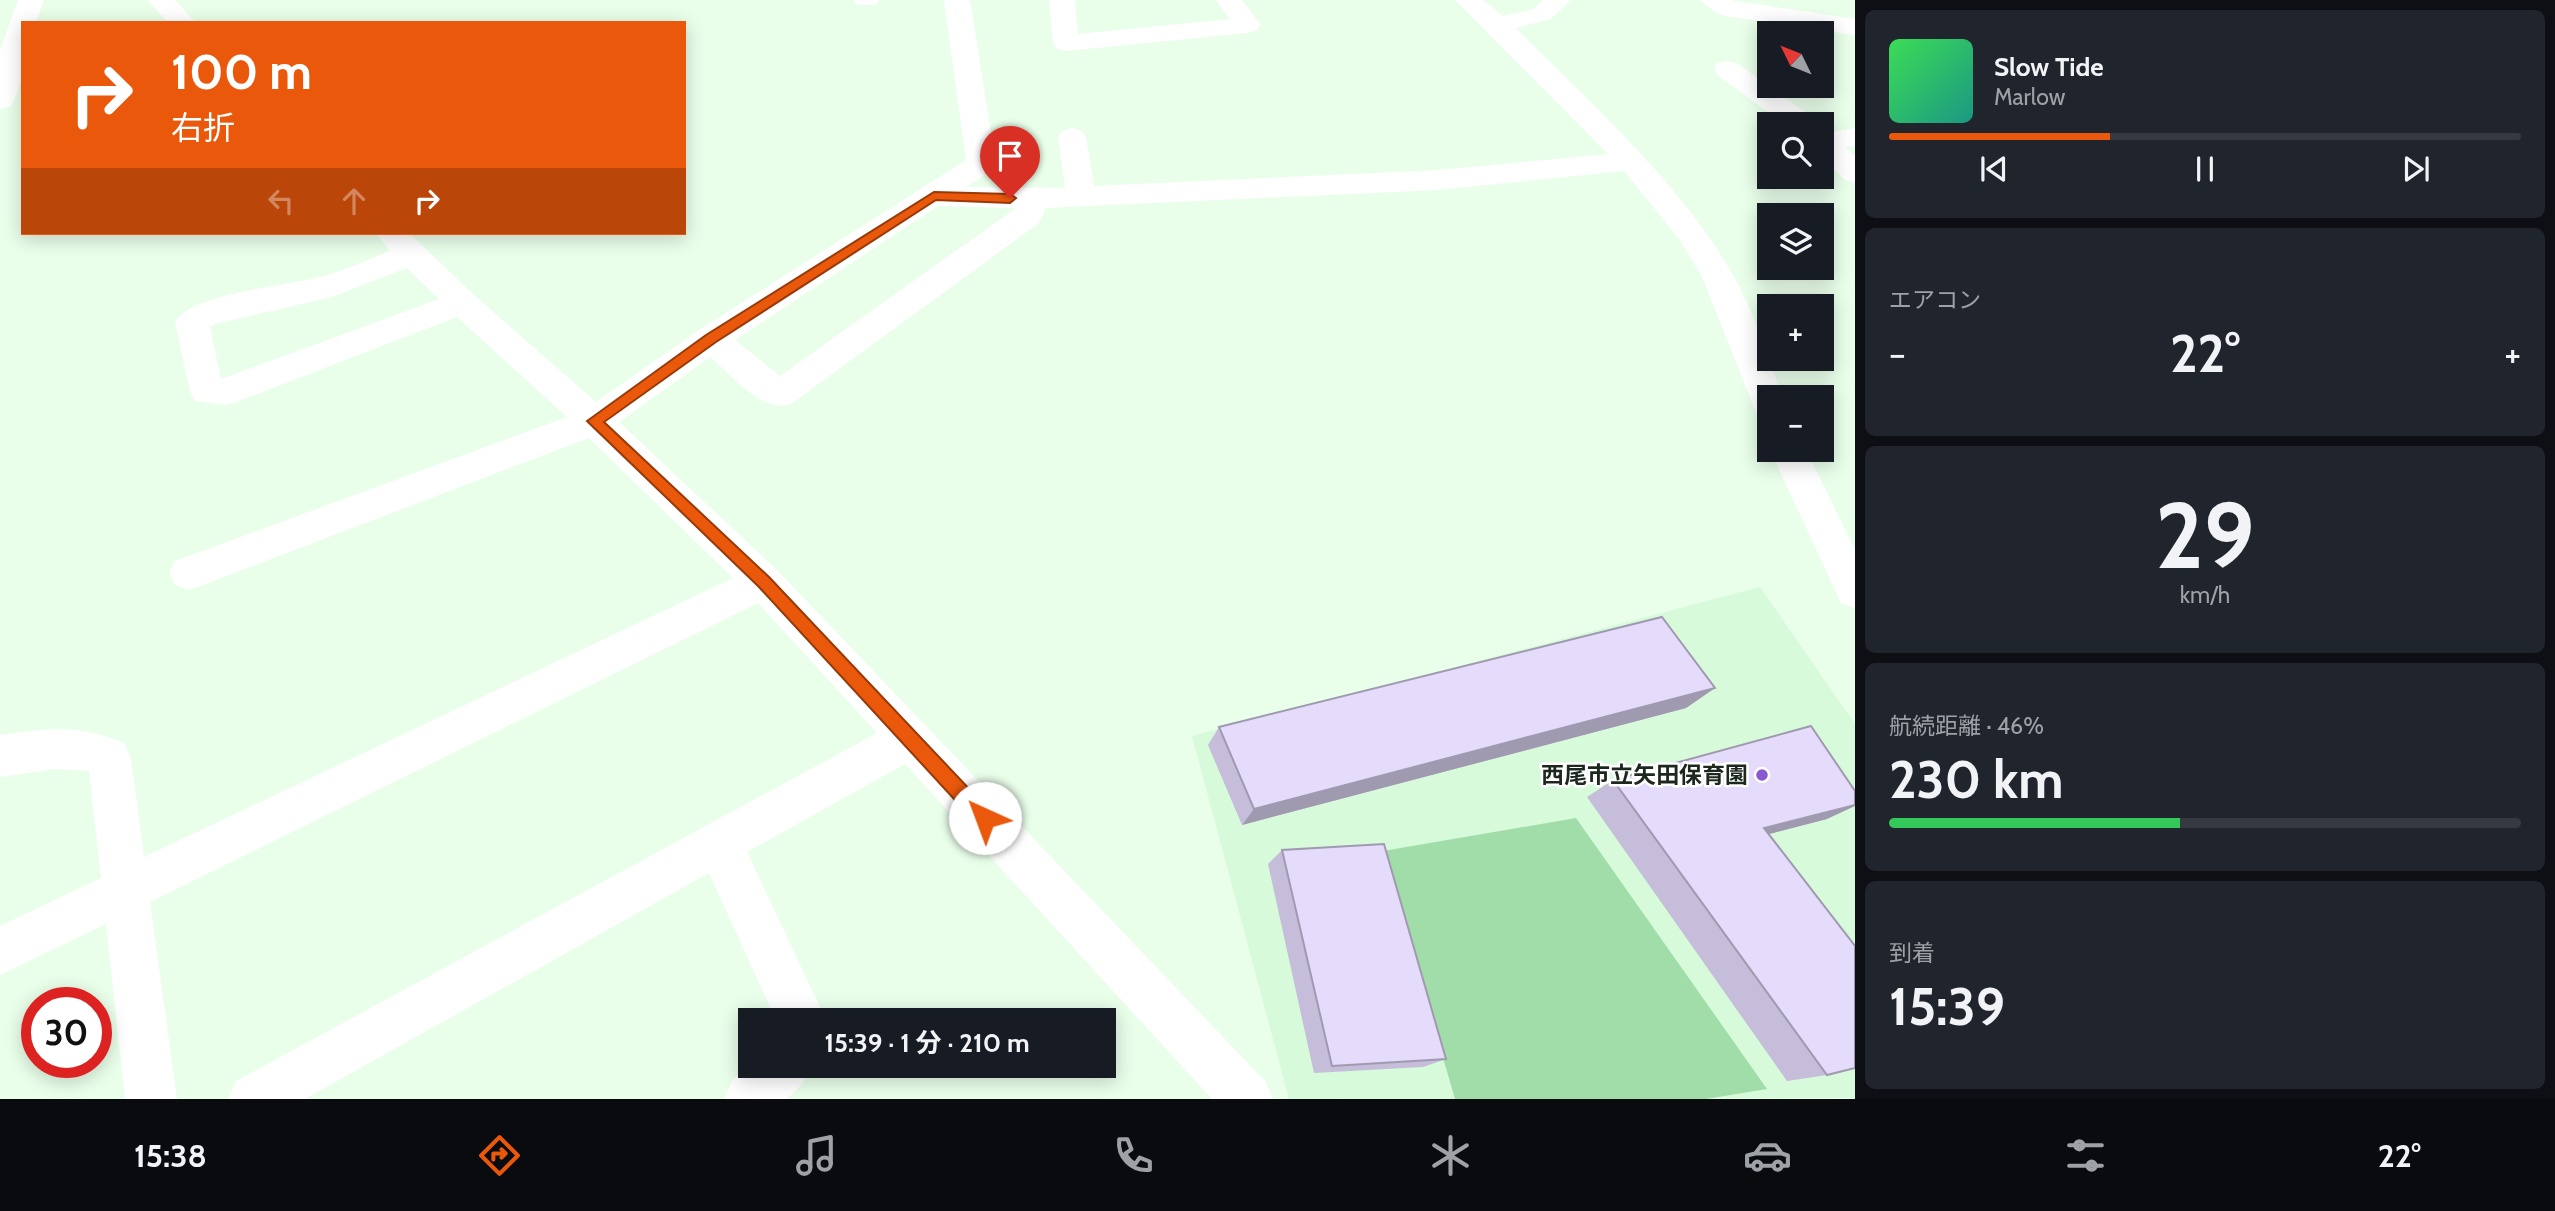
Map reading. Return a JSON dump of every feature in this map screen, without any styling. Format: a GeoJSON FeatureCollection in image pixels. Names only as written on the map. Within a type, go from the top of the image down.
{"type":"FeatureCollection","features":[{"type":"Feature","properties":{"kind":"street"},"geometry":{"type":"LineString","coordinates":[[0,3],[28,0]]}},
{"type":"Feature","properties":{"kind":"street"},"geometry":{"type":"LineString","coordinates":[[0,11],[28,0]]}},
{"type":"Feature","properties":{"kind":"street"},"geometry":{"type":"LineString","coordinates":[[22,21],[28,0]]}},
{"type":"Feature","properties":{"kind":"street"},"geometry":{"type":"LineString","coordinates":[[161,0],[181,21]]}},
{"type":"Feature","properties":{"kind":"street"},"geometry":{"type":"LineString","coordinates":[[189,573],[594,421],[711,339],[981,164],[957,0]]}},
{"type":"Feature","properties":{"kind":"street"},"geometry":{"type":"LineString","coordinates":[[1062,0],[1066,43],[1248,25],[1230,0]]}},
{"type":"Feature","properties":{"kind":"street"},"geometry":{"type":"LineString","coordinates":[[1468,0],[1497,25],[1630,161],[1691,233],[1718,277],[1761,385]]}},
{"type":"Feature","properties":{"kind":"street"},"geometry":{"type":"LineString","coordinates":[[1497,25],[1542,14],[1558,0]]}},
{"type":"Feature","properties":{"kind":"street"},"geometry":{"type":"LineString","coordinates":[[1713,0],[1725,8],[1855,27]]}},
{"type":"Feature","properties":{"kind":"street"},"geometry":{"type":"LineString","coordinates":[[0,101],[21,24]]}},
{"type":"Feature","properties":{"kind":"street"},"geometry":{"type":"LineString","coordinates":[[1727,69],[1786,112]]}},
{"type":"Feature","properties":{"kind":"street"},"geometry":{"type":"LineString","coordinates":[[1072,137],[1081,198]]}},
{"type":"Feature","properties":{"kind":"street"},"geometry":{"type":"LineString","coordinates":[[1835,139],[1827,146],[1855,173]]}},
{"type":"Feature","properties":{"kind":"street"},"geometry":{"type":"LineString","coordinates":[[934,196],[1081,198],[1438,180],[1630,161]]}},
{"type":"Feature","properties":{"kind":"street"},"geometry":{"type":"LineString","coordinates":[[711,339],[779,396],[1028,216],[1035,199]]}},
{"type":"Feature","properties":{"kind":"street"},"geometry":{"type":"LineString","coordinates":[[462,303],[227,392],[207,391],[192,322],[205,314],[332,286],[402,243],[462,303],[594,421],[763,582],[1247,1099]]}},
{"type":"Feature","properties":{"kind":"street"},"geometry":{"type":"LineString","coordinates":[[1794,462],[1855,591]]}},
{"type":"Feature","properties":{"kind":"street"},"geometry":{"type":"LineString","coordinates":[[0,951],[763,582]]}},
{"type":"Feature","properties":{"kind":"street"},"geometry":{"type":"LineString","coordinates":[[254,1099],[910,738]]}},
{"type":"Feature","properties":{"kind":"street"},"geometry":{"type":"LineString","coordinates":[[0,756],[68,747],[92,749],[108,758],[150,1099]]}},
{"type":"Feature","properties":{"kind":"street"},"geometry":{"type":"LineString","coordinates":[[719,843],[795,1008]]}},
{"type":"Feature","properties":{"kind":"street"},"geometry":{"type":"LineString","coordinates":[[750,1099],[772,1078]]}},
{"type":"Feature","properties":{"kind":"shaded area"},"geometry":{"type":"Polygon","coordinates":[[[1760,587],[1855,724],[1855,1098],[1289,1099],[1192,736],[1760,587]]]}},
{"type":"Feature","properties":{"kind":"green space"},"geometry":{"type":"Polygon","coordinates":[[[1576,818],[1767,1089],[1706,1099],[1455,1099],[1383,851],[1576,818]]]}},
{"type":"Feature","properties":{"kind":"building"},"geometry":{"type":"Polygon","coordinates":[[[1662,617],[1715,688],[1254,809],[1219,727],[1662,617]]]}},
{"type":"Feature","properties":{"kind":"building"},"geometry":{"type":"Polygon","coordinates":[[[1811,726],[1855,791],[1855,805],[1764,828],[1855,946],[1855,1068],[1827,1075],[1613,780],[1811,726]]]}},
{"type":"Feature","properties":{"kind":"building"},"geometry":{"type":"Polygon","coordinates":[[[1384,844],[1446,1059],[1332,1066],[1282,850],[1384,844]]]}},
{"type":"Feature","properties":{"kind":"place","name":"西尾市立矢田保育園"},"geometry":{"type":"Point","coordinates":[1762,775]}},
{"type":"Feature","properties":{"kind":"route"},"geometry":{"type":"LineString","coordinates":[[985,818],[763,582],[594,421],[711,339],[934,196],[1010,198]]}}]}
